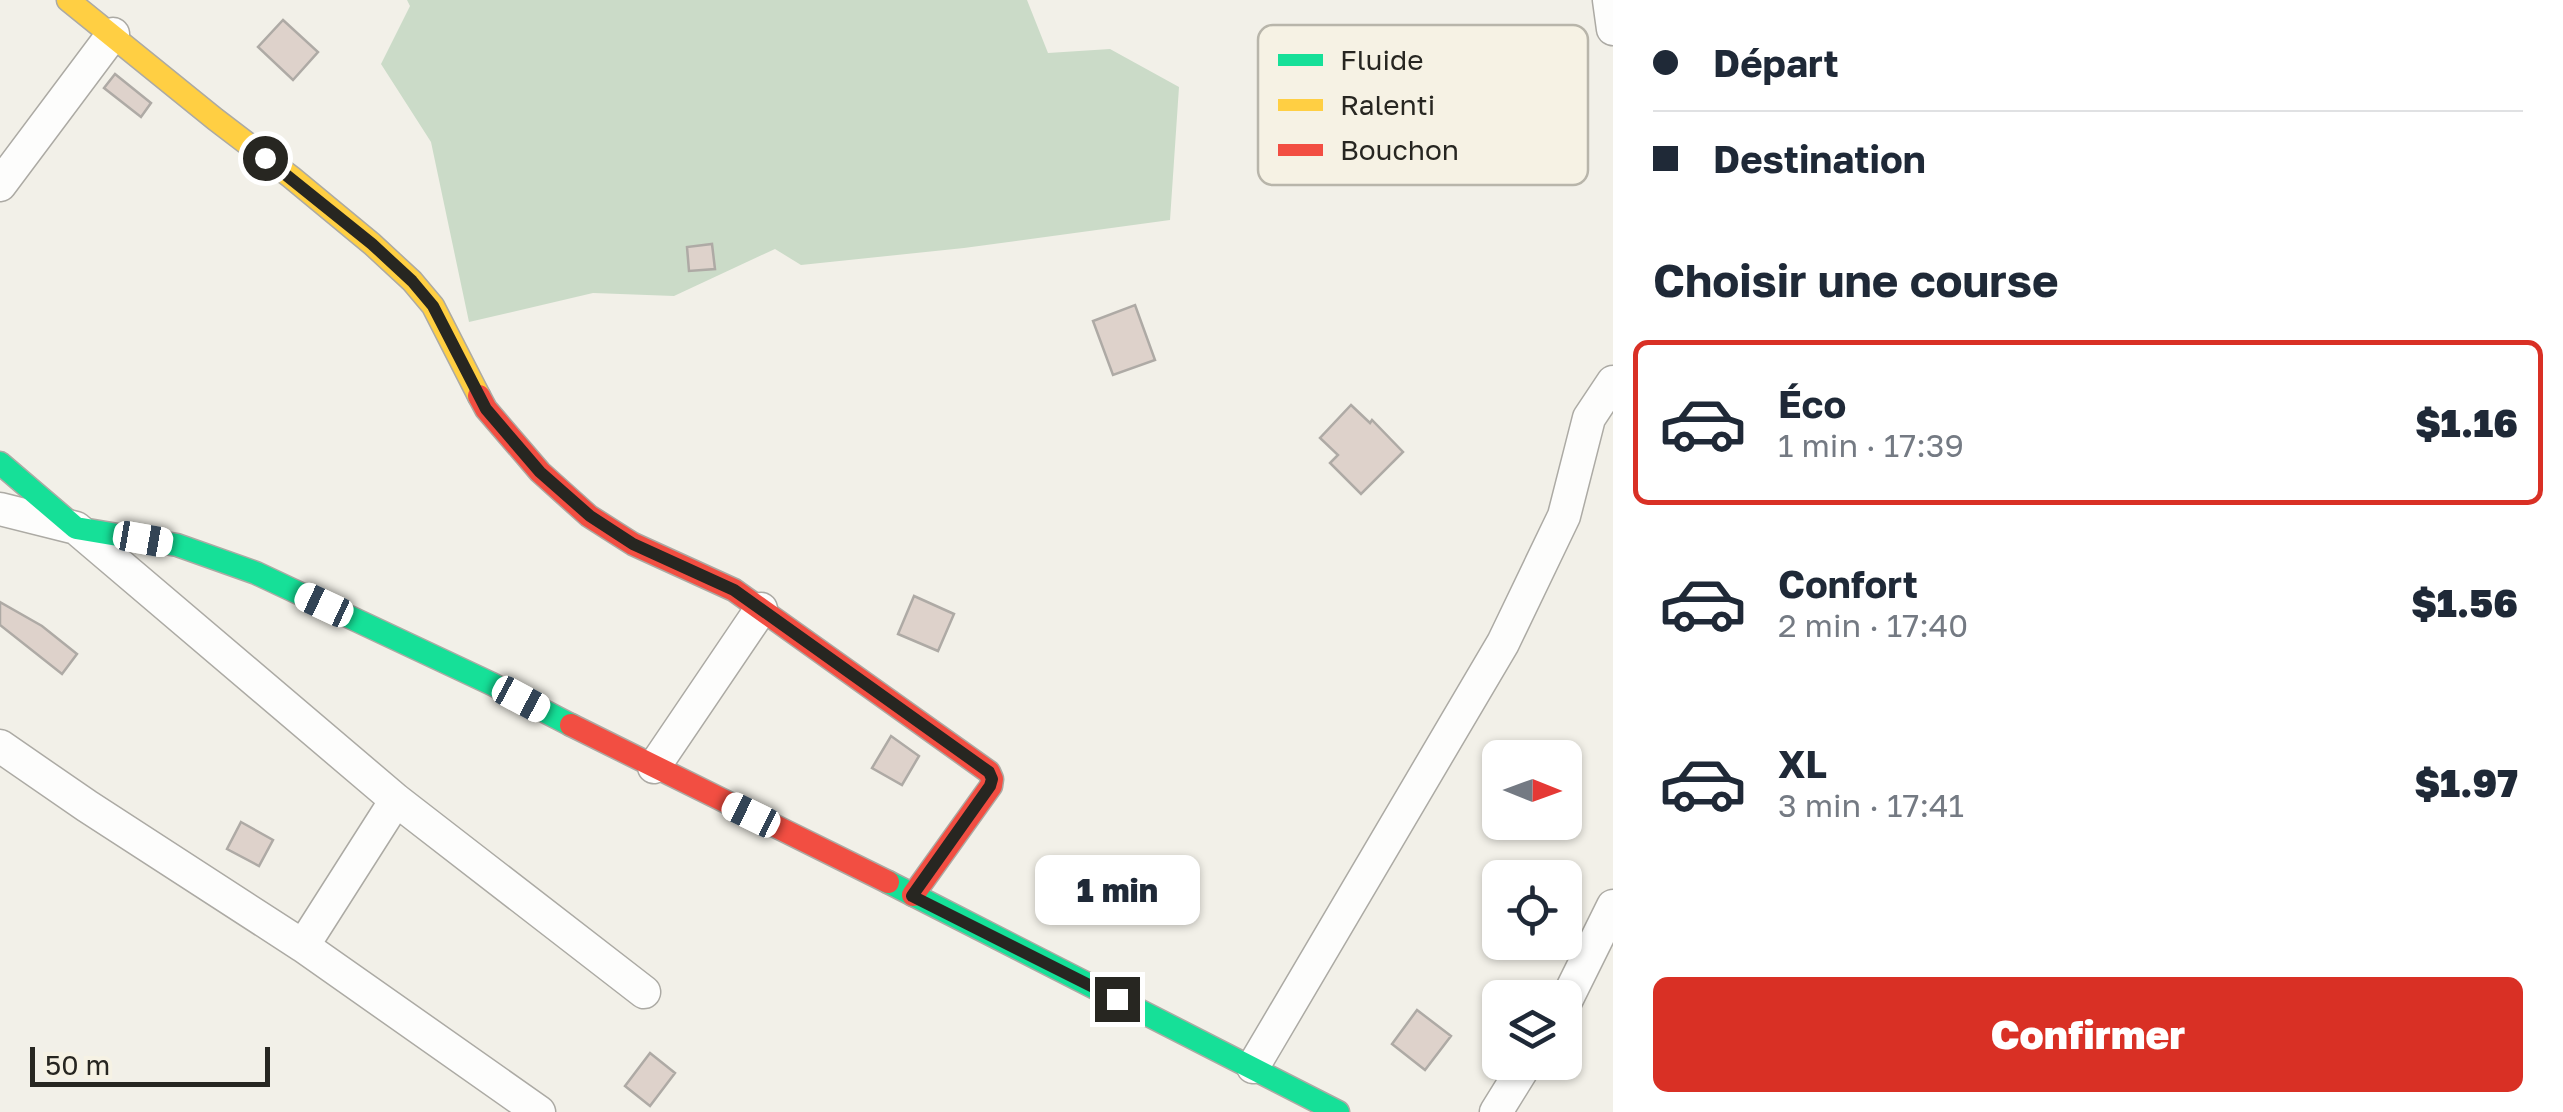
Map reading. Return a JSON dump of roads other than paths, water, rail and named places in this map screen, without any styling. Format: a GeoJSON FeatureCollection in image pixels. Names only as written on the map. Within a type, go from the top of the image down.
{"type":"FeatureCollection","features":[{"type":"Feature","properties":{"kind":"street"},"geometry":{"type":"LineString","coordinates":[[68,0],[304,188],[412,281],[433,306],[486,409],[540,472],[590,516],[633,544],[734,590],[989,772],[990,786],[912,896]]}},
{"type":"Feature","properties":{"kind":"street"},"geometry":{"type":"LineString","coordinates":[[1609,0],[1613,29]]}},
{"type":"Feature","properties":{"kind":"street"},"geometry":{"type":"LineString","coordinates":[[0,186],[113,34]]}},
{"type":"Feature","properties":{"kind":"street"},"geometry":{"type":"LineString","coordinates":[[1253,1068],[1502,643],[1564,516],[1589,418],[1613,382]]}},
{"type":"Feature","properties":{"kind":"street"},"geometry":{"type":"LineString","coordinates":[[0,463],[396,800],[644,992]]}},
{"type":"Feature","properties":{"kind":"street"},"geometry":{"type":"LineString","coordinates":[[0,509],[76,528],[177,545],[256,573],[492,684],[1338,1112]]}},
{"type":"Feature","properties":{"kind":"street"},"geometry":{"type":"LineString","coordinates":[[654,767],[761,610]]}},
{"type":"Feature","properties":{"kind":"street"},"geometry":{"type":"LineString","coordinates":[[0,746],[303,946],[539,1112]]}},
{"type":"Feature","properties":{"kind":"street"},"geometry":{"type":"LineString","coordinates":[[303,946],[396,800]]}},
{"type":"Feature","properties":{"kind":"street"},"geometry":{"type":"LineString","coordinates":[[1576,980],[1613,906]]}},
{"type":"Feature","properties":{"kind":"street"},"geometry":{"type":"LineString","coordinates":[[1496,1112],[1516,1080]]}}]}
